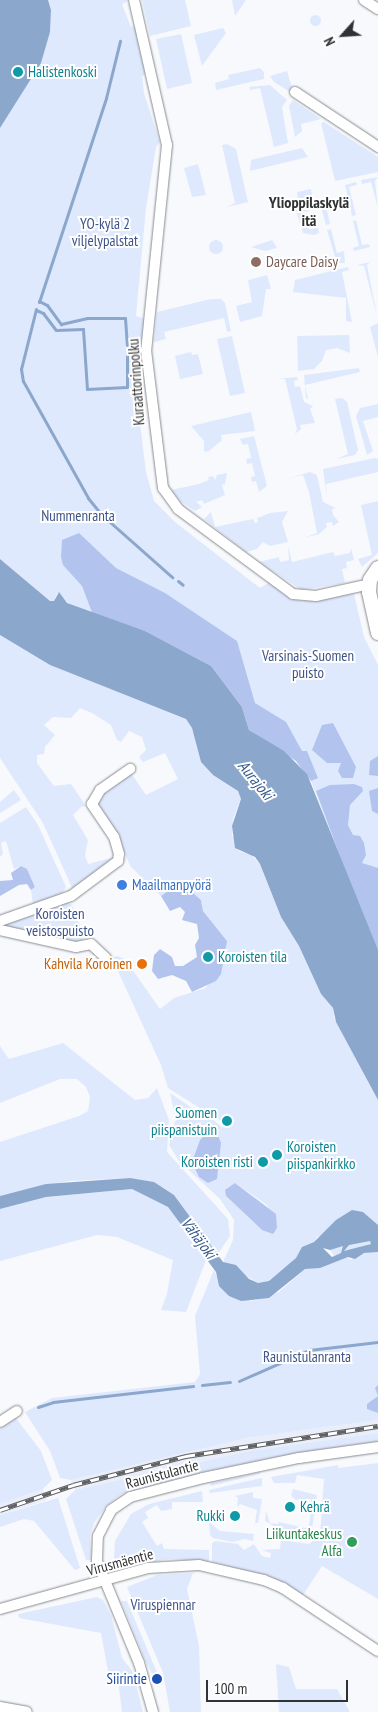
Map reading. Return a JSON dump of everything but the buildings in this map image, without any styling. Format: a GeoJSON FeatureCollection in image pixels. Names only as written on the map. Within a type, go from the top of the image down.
{"type":"FeatureCollection","features":[{"type":"Feature","properties":{"kind":"street","name":"Kuraattorinpolku"},"geometry":{"type":"LineString","coordinates":[[134,0],[167,145],[146,350],[163,488],[178,509],[293,594],[316,596],[370,584]]}},
{"type":"Feature","properties":{"kind":"street"},"geometry":{"type":"LineString","coordinates":[[364,0],[378,9]]}},
{"type":"Feature","properties":{"kind":"street"},"geometry":{"type":"LineString","coordinates":[[295,92],[378,147]]}},
{"type":"Feature","properties":{"kind":"street"},"geometry":{"type":"LineString","coordinates":[[378,568],[370,584],[378,633]]}},
{"type":"Feature","properties":{"kind":"street"},"geometry":{"type":"LineString","coordinates":[[0,921],[71,896],[118,861],[119,854],[114,837],[92,804],[100,790],[130,769]]}},
{"type":"Feature","properties":{"kind":"street"},"geometry":{"type":"LineString","coordinates":[[0,930],[76,947],[91,944],[106,958]]}},
{"type":"Feature","properties":{"kind":"street"},"geometry":{"type":"LineString","coordinates":[[0,1422],[17,1411]]}},
{"type":"Feature","properties":{"kind":"street","name":"Raunistulantie"},"geometry":{"type":"LineString","coordinates":[[153,1712],[139,1663],[96,1556],[98,1536],[111,1510],[130,1497],[264,1464],[378,1447]]}},
{"type":"Feature","properties":{"kind":"street","name":"Virusmäentie"},"geometry":{"type":"LineString","coordinates":[[0,1609],[166,1565],[199,1564],[283,1588],[378,1651]]}},
{"type":"Feature","properties":{"kind":"street"},"geometry":{"type":"LineString","coordinates":[[0,1707],[27,1712]]}},
{"type":"Feature","properties":{"kind":"shaded area"},"geometry":{"type":"Polygon","coordinates":[[[79,533],[116,568],[165,593],[237,641],[255,703],[286,722],[302,751],[307,751],[318,778],[311,781],[296,761],[249,730],[242,707],[211,666],[145,631],[93,615],[82,586],[63,565],[61,557],[62,540],[79,533]]]}},
{"type":"Feature","properties":{"kind":"shaded area"},"geometry":{"type":"Polygon","coordinates":[[[333,723],[356,767],[353,778],[342,778],[338,771],[341,763],[327,763],[312,750],[322,725],[333,723]]]}},
{"type":"Feature","properties":{"kind":"shaded area"},"geometry":{"type":"Polygon","coordinates":[[[378,756],[378,776],[369,775],[370,761],[378,756]]]}},
{"type":"Feature","properties":{"kind":"shaded area"},"geometry":{"type":"Polygon","coordinates":[[[354,784],[362,787],[363,791],[350,805],[348,825],[353,835],[360,836],[364,843],[366,855],[362,863],[378,868],[378,950],[369,935],[316,791],[330,785],[354,784]]]}},
{"type":"Feature","properties":{"kind":"shaded area"},"geometry":{"type":"Polygon","coordinates":[[[378,788],[378,814],[372,811],[369,791],[378,788]]]}},
{"type":"Feature","properties":{"kind":"shaded area"},"geometry":{"type":"Polygon","coordinates":[[[21,866],[27,869],[35,887],[31,890],[27,884],[19,885],[0,896],[0,881],[13,880],[11,873],[21,866]]]}},
{"type":"Feature","properties":{"kind":"shaded area"},"geometry":{"type":"Polygon","coordinates":[[[181,882],[201,900],[203,911],[227,941],[221,974],[216,981],[192,992],[186,981],[172,975],[158,979],[152,971],[154,955],[160,949],[172,957],[175,966],[183,966],[197,957],[195,945],[199,938],[197,924],[182,920],[185,912],[180,907],[170,911],[161,896],[181,882]]]}},
{"type":"Feature","properties":{"kind":"shaded area"},"geometry":{"type":"Polygon","coordinates":[[[210,1130],[217,1133],[221,1143],[217,1179],[208,1183],[199,1177],[192,1162],[200,1140],[210,1130]]]}},
{"type":"Feature","properties":{"kind":"shaded area"},"geometry":{"type":"Polygon","coordinates":[[[235,1183],[276,1214],[277,1228],[273,1234],[262,1230],[226,1196],[225,1190],[235,1183]]]}},
{"type":"Feature","properties":{"kind":"shaded area"},"geometry":{"type":"Polygon","coordinates":[[[378,1385],[378,1396],[375,1388],[378,1385]]]}},
{"type":"Feature","properties":{"kind":"shaded area"},"geometry":{"type":"Polygon","coordinates":[[[378,1396],[378,1413],[367,1409],[367,1404],[378,1396]]]}},
{"type":"Feature","properties":{"kind":"shaded area"},"geometry":{"type":"Polygon","coordinates":[[[378,1420],[378,1433],[249,1451],[75,1490],[71,1480],[247,1438],[378,1420]]]}},
{"type":"Feature","properties":{"kind":"shaded area"},"geometry":{"type":"Polygon","coordinates":[[[43,1489],[47,1500],[0,1515],[0,1504],[43,1489]]]}},
{"type":"Feature","properties":{"kind":"green space","name":"Nummenranta"},"geometry":{"type":"Polygon","coordinates":[[[48,0],[130,0],[122,4],[131,27],[136,26],[147,74],[142,76],[144,93],[160,142],[156,147],[146,208],[136,316],[146,319],[146,387],[136,390],[146,472],[154,501],[175,522],[260,588],[270,582],[300,601],[352,592],[354,594],[364,637],[378,665],[378,950],[369,935],[311,781],[296,761],[225,685],[110,618],[70,605],[57,593],[54,601],[50,601],[0,559],[0,128],[41,62],[50,32],[51,10],[48,0]]]}},
{"type":"Feature","properties":{"kind":"green space"},"geometry":{"type":"Polygon","coordinates":[[[142,0],[185,0],[191,26],[150,36],[142,0]]]}},
{"type":"Feature","properties":{"kind":"green space"},"geometry":{"type":"Polygon","coordinates":[[[232,0],[246,0],[235,16],[232,0]]]}},
{"type":"Feature","properties":{"kind":"green space"},"geometry":{"type":"Polygon","coordinates":[[[315,14],[321,20],[315,26],[309,20],[315,14]]]}},
{"type":"Feature","properties":{"kind":"green space"},"geometry":{"type":"Polygon","coordinates":[[[223,28],[226,33],[202,66],[194,35],[223,28]]]}},
{"type":"Feature","properties":{"kind":"green space"},"geometry":{"type":"Polygon","coordinates":[[[181,34],[192,83],[167,89],[156,39],[181,34]]]}},
{"type":"Feature","properties":{"kind":"green space"},"geometry":{"type":"Polygon","coordinates":[[[260,68],[264,72],[264,79],[216,90],[215,83],[229,79],[228,75],[260,68]]]}},
{"type":"Feature","properties":{"kind":"green space"},"geometry":{"type":"Polygon","coordinates":[[[287,71],[293,91],[290,92],[274,82],[270,76],[287,71]]]}},
{"type":"Feature","properties":{"kind":"green space"},"geometry":{"type":"Polygon","coordinates":[[[270,85],[287,100],[282,107],[288,143],[274,147],[260,88],[250,90],[249,87],[270,85]]]}},
{"type":"Feature","properties":{"kind":"green space"},"geometry":{"type":"Polygon","coordinates":[[[293,100],[321,119],[301,124],[302,131],[295,137],[289,106],[293,100]]]}},
{"type":"Feature","properties":{"kind":"green space"},"geometry":{"type":"Polygon","coordinates":[[[324,122],[378,157],[378,172],[335,181],[321,123],[324,122]]]}},
{"type":"Feature","properties":{"kind":"green space"},"geometry":{"type":"Polygon","coordinates":[[[227,144],[236,149],[248,202],[227,207],[235,203],[222,145],[227,144]]]}},
{"type":"Feature","properties":{"kind":"green space"},"geometry":{"type":"Polygon","coordinates":[[[302,148],[308,157],[250,171],[251,160],[302,148]]]}},
{"type":"Feature","properties":{"kind":"green space"},"geometry":{"type":"Polygon","coordinates":[[[198,164],[206,195],[192,197],[184,168],[198,164]]]}},
{"type":"Feature","properties":{"kind":"green space"},"geometry":{"type":"Polygon","coordinates":[[[378,177],[375,181],[378,208],[371,182],[362,184],[361,180],[378,177]]]}},
{"type":"Feature","properties":{"kind":"green space"},"geometry":{"type":"Polygon","coordinates":[[[356,182],[357,185],[349,187],[356,215],[352,216],[345,185],[356,182]]]}},
{"type":"Feature","properties":{"kind":"green space"},"geometry":{"type":"Polygon","coordinates":[[[311,189],[315,209],[303,212],[309,229],[318,228],[319,233],[314,235],[303,233],[293,201],[298,200],[297,192],[311,189]]]}},
{"type":"Feature","properties":{"kind":"green space"},"geometry":{"type":"Polygon","coordinates":[[[325,202],[330,224],[326,225],[320,203],[325,202]]]}},
{"type":"Feature","properties":{"kind":"green space"},"geometry":{"type":"Polygon","coordinates":[[[356,220],[362,245],[369,244],[370,247],[354,251],[353,248],[359,246],[353,221],[356,220]]]}},
{"type":"Feature","properties":{"kind":"green space"},"geometry":{"type":"Polygon","coordinates":[[[331,229],[337,253],[344,251],[345,263],[338,263],[335,257],[327,230],[331,229]]]}},
{"type":"Feature","properties":{"kind":"green space"},"geometry":{"type":"Polygon","coordinates":[[[213,240],[219,240],[223,247],[219,254],[213,254],[209,250],[209,244],[213,240]]]}},
{"type":"Feature","properties":{"kind":"green space"},"geometry":{"type":"Polygon","coordinates":[[[272,240],[277,248],[265,251],[251,247],[272,240]]]}},
{"type":"Feature","properties":{"kind":"green space"},"geometry":{"type":"Polygon","coordinates":[[[370,262],[367,265],[377,316],[364,266],[357,265],[370,262]]]}},
{"type":"Feature","properties":{"kind":"green space"},"geometry":{"type":"Polygon","coordinates":[[[348,267],[349,270],[342,272],[352,322],[346,321],[346,298],[293,292],[295,280],[348,267]]]}},
{"type":"Feature","properties":{"kind":"green space"},"geometry":{"type":"Polygon","coordinates":[[[267,275],[271,289],[266,289],[262,316],[240,322],[236,306],[252,302],[248,280],[267,275]]]}},
{"type":"Feature","properties":{"kind":"green space"},"geometry":{"type":"Polygon","coordinates":[[[211,299],[221,299],[225,303],[231,331],[227,332],[224,318],[164,332],[166,339],[154,342],[157,312],[211,299]]]}},
{"type":"Feature","properties":{"kind":"green space"},"geometry":{"type":"Polygon","coordinates":[[[378,323],[378,357],[370,327],[378,323]]]}},
{"type":"Feature","properties":{"kind":"green space"},"geometry":{"type":"Polygon","coordinates":[[[349,335],[350,353],[337,348],[326,350],[322,361],[314,369],[298,371],[297,336],[349,335]]]}},
{"type":"Feature","properties":{"kind":"green space"},"geometry":{"type":"Polygon","coordinates":[[[232,336],[245,393],[230,396],[217,339],[232,336]]]}},
{"type":"Feature","properties":{"kind":"green space"},"geometry":{"type":"Polygon","coordinates":[[[191,352],[192,355],[198,354],[203,374],[180,379],[175,356],[191,352]]]}},
{"type":"Feature","properties":{"kind":"green space"},"geometry":{"type":"Polygon","coordinates":[[[359,368],[360,372],[305,385],[308,399],[306,398],[304,375],[359,368]]]}},
{"type":"Feature","properties":{"kind":"green space"},"geometry":{"type":"Polygon","coordinates":[[[297,377],[298,380],[294,381],[295,387],[300,386],[304,402],[313,406],[310,409],[315,423],[300,425],[301,429],[295,434],[297,429],[285,379],[278,379],[297,377]]]}},
{"type":"Feature","properties":{"kind":"green space"},"geometry":{"type":"Polygon","coordinates":[[[342,398],[347,402],[358,450],[355,455],[336,459],[348,454],[335,399],[342,398]]]}},
{"type":"Feature","properties":{"kind":"green space"},"geometry":{"type":"Polygon","coordinates":[[[378,404],[378,417],[363,421],[373,451],[367,455],[356,416],[360,408],[378,404]]]}},
{"type":"Feature","properties":{"kind":"green space"},"geometry":{"type":"Polygon","coordinates":[[[251,412],[255,431],[221,435],[222,440],[209,451],[204,452],[204,441],[191,426],[251,412]]]}},
{"type":"Feature","properties":{"kind":"green space"},"geometry":{"type":"Polygon","coordinates":[[[254,436],[267,486],[259,492],[256,481],[252,482],[251,477],[255,476],[252,463],[247,464],[246,459],[251,458],[248,444],[243,445],[240,439],[254,436]]]}},
{"type":"Feature","properties":{"kind":"green space"},"geometry":{"type":"Polygon","coordinates":[[[375,458],[378,459],[378,472],[326,484],[327,498],[323,469],[375,458]]]}},
{"type":"Feature","properties":{"kind":"green space"},"geometry":{"type":"Polygon","coordinates":[[[310,472],[317,475],[323,502],[336,508],[332,509],[333,515],[339,522],[333,526],[332,522],[326,523],[327,527],[319,534],[304,538],[317,533],[309,492],[303,475],[287,479],[310,472]]]}},
{"type":"Feature","properties":{"kind":"green space"},"geometry":{"type":"Polygon","coordinates":[[[227,473],[225,484],[222,485],[225,495],[204,504],[202,500],[196,502],[202,507],[195,511],[180,501],[171,490],[199,484],[209,480],[208,477],[213,476],[215,480],[217,475],[227,473]]]}},
{"type":"Feature","properties":{"kind":"green space"},"geometry":{"type":"Polygon","coordinates":[[[378,501],[378,553],[362,567],[358,559],[372,555],[361,505],[378,501]]]}},
{"type":"Feature","properties":{"kind":"green space"},"geometry":{"type":"Polygon","coordinates":[[[288,511],[282,522],[288,542],[270,546],[263,542],[257,549],[246,552],[204,519],[211,512],[215,527],[253,519],[255,523],[258,522],[257,518],[270,513],[288,511]]]}},
{"type":"Feature","properties":{"kind":"green space"},"geometry":{"type":"Polygon","coordinates":[[[288,546],[292,562],[333,552],[335,556],[350,553],[351,548],[354,560],[346,562],[347,568],[342,569],[345,583],[302,590],[259,562],[279,557],[280,562],[289,560],[288,546]]]}},
{"type":"Feature","properties":{"kind":"green space"},"geometry":{"type":"Polygon","coordinates":[[[0,635],[50,665],[186,719],[192,728],[201,762],[213,775],[238,791],[241,799],[233,819],[232,835],[239,851],[251,855],[260,864],[281,917],[299,946],[321,994],[333,1008],[334,1018],[378,1100],[378,1225],[363,1212],[350,1220],[351,1225],[369,1236],[373,1243],[334,1256],[330,1250],[332,1248],[318,1236],[314,1242],[317,1244],[269,1281],[258,1283],[223,1262],[233,1240],[234,1220],[220,1199],[179,1161],[169,1145],[175,1121],[189,1111],[205,1113],[223,1128],[225,1124],[168,1088],[161,1065],[112,958],[117,956],[125,959],[160,1009],[174,998],[206,988],[227,941],[203,911],[201,900],[182,882],[161,896],[131,867],[118,840],[98,811],[97,797],[131,773],[146,795],[178,779],[165,753],[143,762],[139,757],[146,750],[142,737],[129,731],[121,742],[117,740],[111,725],[80,708],[71,718],[53,717],[44,725],[55,735],[45,747],[44,754],[37,755],[37,763],[54,786],[71,784],[86,806],[81,807],[73,815],[88,840],[85,855],[88,864],[115,857],[73,890],[43,823],[0,758],[0,635]],[[235,1183],[226,1196],[262,1230],[277,1228],[267,1205],[235,1183]]]}},
{"type":"Feature","properties":{"kind":"green space"},"geometry":{"type":"Polygon","coordinates":[[[14,790],[21,800],[0,813],[0,802],[14,790]]]}},
{"type":"Feature","properties":{"kind":"green space"},"geometry":{"type":"Polygon","coordinates":[[[26,807],[38,825],[66,887],[61,896],[33,906],[31,890],[35,887],[27,869],[21,866],[14,869],[6,841],[1,843],[3,854],[0,857],[0,823],[26,807]]]}},
{"type":"Feature","properties":{"kind":"green space","name":"Koroisten veistospuisto"},"geometry":{"type":"Polygon","coordinates":[[[65,901],[72,905],[84,936],[81,943],[0,929],[0,923],[65,901]]]}},
{"type":"Feature","properties":{"kind":"green space"},"geometry":{"type":"Polygon","coordinates":[[[63,1043],[135,1100],[148,1098],[157,1088],[169,1120],[167,1152],[228,1219],[230,1236],[217,1255],[174,1195],[154,1182],[130,1178],[69,1181],[0,1196],[0,1142],[79,1116],[88,1111],[90,1097],[86,1087],[77,1079],[60,1079],[0,1103],[0,1046],[9,1059],[63,1043]]]}},
{"type":"Feature","properties":{"kind":"green space"},"geometry":{"type":"Polygon","coordinates":[[[170,1093],[189,1106],[192,1108],[175,1116],[170,1093]]]}},
{"type":"Feature","properties":{"kind":"green space"},"geometry":{"type":"Polygon","coordinates":[[[132,1189],[168,1207],[206,1260],[186,1312],[161,1310],[167,1294],[173,1260],[117,1237],[97,1235],[0,1261],[0,1209],[46,1197],[132,1189]]]}},
{"type":"Feature","properties":{"kind":"green space","name":"Raunistulanranta"},"geometry":{"type":"Polygon","coordinates":[[[378,1252],[378,1420],[247,1438],[71,1480],[60,1478],[50,1451],[25,1412],[52,1398],[195,1382],[200,1374],[195,1316],[214,1270],[221,1287],[251,1301],[279,1292],[305,1269],[348,1257],[350,1260],[364,1253],[378,1252]]]}},
{"type":"Feature","properties":{"kind":"green space"},"geometry":{"type":"Polygon","coordinates":[[[15,1417],[41,1451],[52,1480],[43,1489],[0,1504],[0,1429],[5,1422],[15,1417]]]}},
{"type":"Feature","properties":{"kind":"green space"},"geometry":{"type":"Polygon","coordinates":[[[378,1433],[378,1442],[299,1454],[122,1494],[107,1505],[94,1523],[90,1536],[91,1560],[86,1560],[66,1499],[75,1490],[249,1451],[378,1433]]]}},
{"type":"Feature","properties":{"kind":"green space"},"geometry":{"type":"Polygon","coordinates":[[[378,1463],[378,1599],[322,1566],[303,1595],[266,1576],[212,1562],[212,1543],[216,1541],[238,1544],[244,1550],[254,1544],[262,1556],[270,1558],[271,1553],[261,1550],[280,1549],[281,1540],[309,1544],[320,1535],[324,1479],[297,1475],[295,1483],[274,1483],[271,1477],[338,1465],[338,1468],[378,1463]]]}},
{"type":"Feature","properties":{"kind":"green space"},"geometry":{"type":"Polygon","coordinates":[[[260,1472],[260,1474],[211,1486],[210,1483],[260,1472]]]}},
{"type":"Feature","properties":{"kind":"green space"},"geometry":{"type":"Polygon","coordinates":[[[262,1478],[262,1486],[210,1493],[209,1490],[262,1478]]]}},
{"type":"Feature","properties":{"kind":"green space"},"geometry":{"type":"Polygon","coordinates":[[[293,1489],[317,1495],[312,1529],[306,1534],[284,1531],[265,1521],[266,1511],[270,1523],[278,1524],[279,1522],[305,1528],[309,1526],[312,1503],[310,1499],[296,1500],[291,1496],[293,1489]]]}},
{"type":"Feature","properties":{"kind":"green space"},"geometry":{"type":"Polygon","coordinates":[[[202,1491],[203,1502],[172,1502],[172,1509],[161,1511],[157,1505],[145,1512],[148,1518],[142,1522],[157,1546],[162,1543],[164,1549],[209,1550],[209,1562],[169,1559],[118,1569],[114,1557],[115,1541],[131,1514],[149,1504],[202,1491]]]}},
{"type":"Feature","properties":{"kind":"green space"},"geometry":{"type":"Polygon","coordinates":[[[253,1492],[253,1498],[262,1499],[258,1523],[255,1523],[257,1510],[240,1504],[237,1507],[238,1498],[235,1496],[253,1492]]]}},
{"type":"Feature","properties":{"kind":"green space"},"geometry":{"type":"Polygon","coordinates":[[[58,1498],[80,1568],[75,1570],[34,1521],[24,1519],[0,1527],[0,1515],[58,1498]]]}},
{"type":"Feature","properties":{"kind":"green space"},"geometry":{"type":"Polygon","coordinates":[[[209,1522],[220,1531],[254,1534],[253,1541],[245,1539],[232,1542],[213,1538],[210,1535],[209,1522]]]}},
{"type":"Feature","properties":{"kind":"green space","name":"Viruspiennar"},"geometry":{"type":"Polygon","coordinates":[[[193,1573],[187,1589],[199,1646],[201,1712],[170,1712],[163,1673],[127,1587],[157,1575],[193,1573]]]}},
{"type":"Feature","properties":{"kind":"green space"},"geometry":{"type":"Polygon","coordinates":[[[97,1597],[103,1600],[111,1615],[122,1658],[133,1672],[143,1712],[122,1712],[118,1680],[109,1677],[101,1633],[19,1618],[18,1614],[97,1597]]]}},
{"type":"Feature","properties":{"kind":"green space"},"geometry":{"type":"Polygon","coordinates":[[[121,1601],[127,1601],[158,1675],[153,1676],[144,1658],[121,1601]]]}},
{"type":"Feature","properties":{"kind":"green space"},"geometry":{"type":"Polygon","coordinates":[[[276,1664],[289,1667],[296,1689],[337,1689],[350,1712],[279,1712],[276,1664]]]}},
{"type":"Feature","properties":{"kind":"water","name":"Halistenkoski"},"geometry":{"type":"Polygon","coordinates":[[[0,0],[48,0],[51,10],[50,32],[41,63],[0,128],[0,0]]]}},
{"type":"Feature","properties":{"kind":"water","name":"Aurajoki"},"geometry":{"type":"Polygon","coordinates":[[[0,559],[50,601],[54,601],[59,592],[67,603],[145,631],[211,666],[242,707],[249,730],[284,751],[307,774],[378,950],[378,1100],[336,1022],[333,1008],[321,994],[299,946],[281,917],[260,864],[255,857],[235,848],[232,826],[241,799],[238,791],[213,775],[201,762],[192,728],[186,719],[50,665],[0,635],[0,559]]]}},
{"type":"Feature","properties":{"kind":"water","name":"Vähäjoki"},"geometry":{"type":"Polygon","coordinates":[[[130,1178],[154,1182],[174,1195],[223,1262],[236,1265],[249,1279],[258,1283],[269,1281],[296,1258],[302,1247],[314,1242],[336,1220],[352,1210],[363,1212],[378,1225],[378,1252],[364,1253],[355,1259],[348,1257],[320,1268],[305,1269],[269,1298],[241,1301],[229,1296],[219,1286],[216,1272],[168,1207],[132,1189],[46,1197],[0,1209],[0,1196],[46,1184],[130,1178]],[[370,1241],[349,1245],[344,1251],[371,1244],[370,1241]],[[343,1246],[330,1250],[323,1248],[332,1257],[341,1253],[343,1246]]]}},
{"type":"Feature","properties":{"kind":"waterway"},"geometry":{"type":"LineString","coordinates":[[39,302],[106,98],[120,41]]}},
{"type":"Feature","properties":{"kind":"waterway"},"geometry":{"type":"LineString","coordinates":[[39,301],[47,305],[61,324],[87,318],[125,318],[127,345]]}},
{"type":"Feature","properties":{"kind":"waterway"},"geometry":{"type":"LineString","coordinates":[[36,309],[21,369],[23,381],[88,498],[102,515],[172,577]]}},
{"type":"Feature","properties":{"kind":"waterway"},"geometry":{"type":"LineString","coordinates":[[36,310],[43,313],[56,330],[83,329],[87,389],[127,387],[127,355]]}},
{"type":"Feature","properties":{"kind":"waterway"},"geometry":{"type":"LineString","coordinates":[[178,581],[183,585]]}},
{"type":"Feature","properties":{"kind":"waterway"},"geometry":{"type":"LineString","coordinates":[[239,1381],[309,1350],[378,1342]]}},
{"type":"Feature","properties":{"kind":"waterway"},"geometry":{"type":"LineString","coordinates":[[202,1385],[230,1382]]}},
{"type":"Feature","properties":{"kind":"waterway"},"geometry":{"type":"LineString","coordinates":[[38,1407],[53,1402],[193,1386]]}},
{"type":"Feature","properties":{"kind":"railway"},"geometry":{"type":"LineString","coordinates":[[0,1510],[73,1485],[186,1456],[378,1426]]}},
{"type":"Feature","properties":{"kind":"place","name":"Halistenkoski"},"geometry":{"type":"Point","coordinates":[18,72]}},
{"type":"Feature","properties":{"kind":"place","name":"Daycare Daisy"},"geometry":{"type":"Point","coordinates":[256,262]}},
{"type":"Feature","properties":{"kind":"place","name":"Maailmanpyörä"},"geometry":{"type":"Point","coordinates":[122,885]}},
{"type":"Feature","properties":{"kind":"place","name":"Koroisten tila"},"geometry":{"type":"Point","coordinates":[208,957]}},
{"type":"Feature","properties":{"kind":"place","name":"Kahvila Koroinen"},"geometry":{"type":"Point","coordinates":[142,964]}},
{"type":"Feature","properties":{"kind":"place","name":"Suomen piispanistuin"},"geometry":{"type":"Point","coordinates":[227,1121]}},
{"type":"Feature","properties":{"kind":"place","name":"Koroisten piispankirkko"},"geometry":{"type":"Point","coordinates":[277,1155]}},
{"type":"Feature","properties":{"kind":"place","name":"Koroisten risti"},"geometry":{"type":"Point","coordinates":[263,1162]}},
{"type":"Feature","properties":{"kind":"place","name":"Kehrä"},"geometry":{"type":"Point","coordinates":[290,1507]}},
{"type":"Feature","properties":{"kind":"place","name":"Rukki"},"geometry":{"type":"Point","coordinates":[235,1516]}},
{"type":"Feature","properties":{"kind":"place","name":"Liikuntakeskus Alfa"},"geometry":{"type":"Point","coordinates":[352,1542]}},
{"type":"Feature","properties":{"kind":"place","name":"Siirintie"},"geometry":{"type":"Point","coordinates":[157,1679]}},
{"type":"Feature","properties":{"kind":"district","name":"Ylioppilaskylä itä"},"geometry":{"type":"Point","coordinates":[309,211]}},
{"type":"Feature","properties":{"kind":"park label","name":"YO-kylä 2 viljelypalstat"},"geometry":{"type":"Point","coordinates":[105,232]}},
{"type":"Feature","properties":{"kind":"park label","name":"Varsinais-Suomen puisto"},"geometry":{"type":"Point","coordinates":[308,664]}}]}
